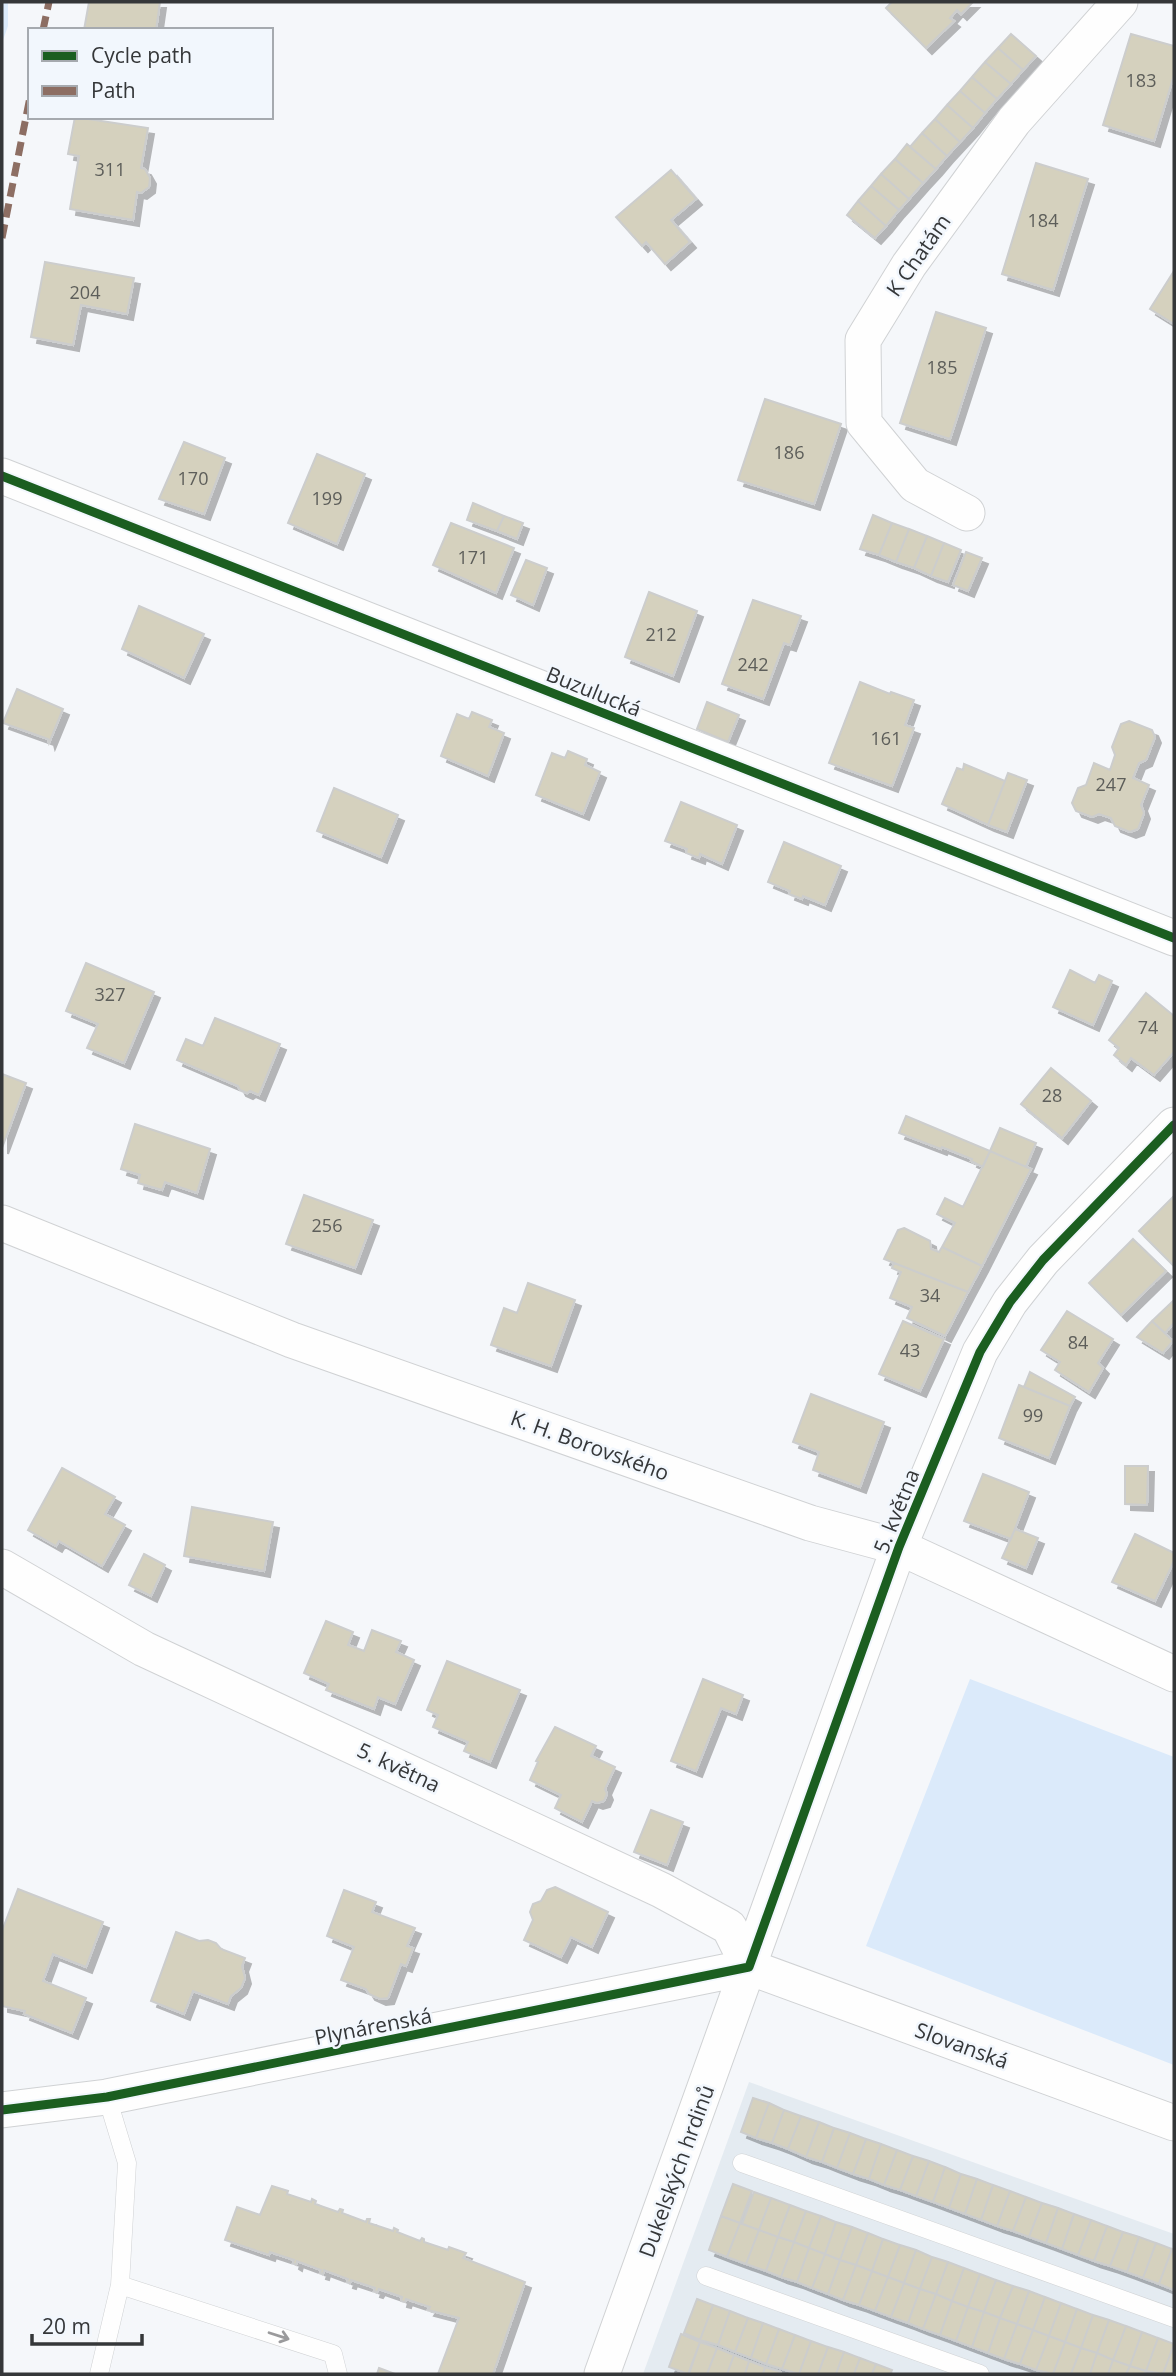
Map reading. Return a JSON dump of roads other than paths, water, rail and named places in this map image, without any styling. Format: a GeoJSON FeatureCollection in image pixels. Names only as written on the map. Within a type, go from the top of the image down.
{"type":"FeatureCollection","features":[{"type":"Feature","properties":{"kind":"street","name":"K Chatám"},"geometry":{"type":"LineString","coordinates":[[967,513],[915,485],[864,423],[863,340],[909,265],[1014,121],[1120,2]]}},
{"type":"Feature","properties":{"kind":"street","name":"Buzulucká"},"geometry":{"type":"LineString","coordinates":[[2,476],[1174,938]]}},
{"type":"Feature","properties":{"kind":"street","name":"5. května"},"geometry":{"type":"LineString","coordinates":[[749,1967],[899,1546],[979,1352],[1010,1302],[1043,1260],[1174,1125]]}},
{"type":"Feature","properties":{"kind":"street","name":"K. H. Borovského"},"geometry":{"type":"LineString","coordinates":[[2,1223],[292,1340],[810,1523],[899,1546],[1174,1674]]}},
{"type":"Feature","properties":{"kind":"street","name":"5. května"},"geometry":{"type":"LineString","coordinates":[[2,1567],[144,1648],[661,1890],[729,1927],[749,1967]]}},
{"type":"Feature","properties":{"kind":"street","name":"Plynárenská"},"geometry":{"type":"LineString","coordinates":[[2,2110],[107,2097],[749,1967]]}},
{"type":"Feature","properties":{"kind":"street","name":"Slovanská"},"geometry":{"type":"LineString","coordinates":[[749,1967],[1174,2123]]}},
{"type":"Feature","properties":{"kind":"street","name":"Dukelských hrdinů"},"geometry":{"type":"LineString","coordinates":[[607,2373],[749,1967]]}},
{"type":"Feature","properties":{"kind":"lane"},"geometry":{"type":"LineString","coordinates":[[99,2374],[120,2285],[127,2163],[107,2097]]}},
{"type":"Feature","properties":{"kind":"lane"},"geometry":{"type":"LineString","coordinates":[[742,2163],[1174,2318]]}},
{"type":"Feature","properties":{"kind":"lane"},"geometry":{"type":"LineString","coordinates":[[706,2276],[980,2374]]}},
{"type":"Feature","properties":{"kind":"lane"},"geometry":{"type":"LineString","coordinates":[[120,2285],[333,2354],[338,2374]]}}]}
